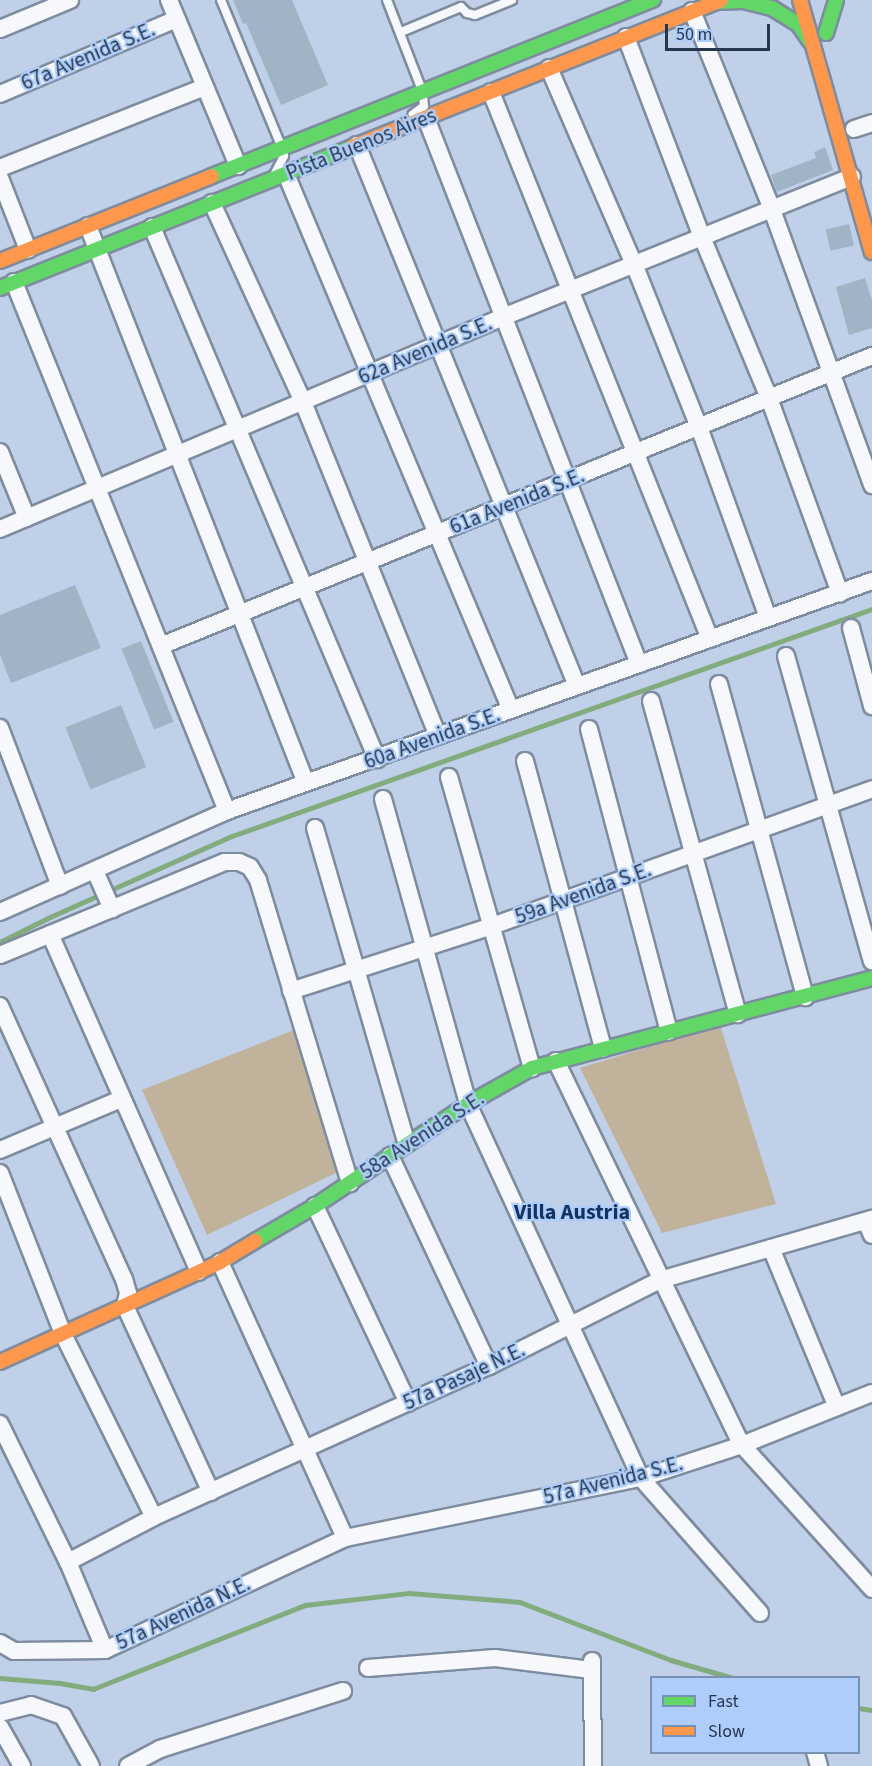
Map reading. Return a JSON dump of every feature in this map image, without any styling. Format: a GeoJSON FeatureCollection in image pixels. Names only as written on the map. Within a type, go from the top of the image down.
{"type":"FeatureCollection","features":[{"type":"Feature","properties":{"kind":"main road","name":"Pista Buenos Aires"},"geometry":{"type":"LineString","coordinates":[[0,261],[653,0]]}},
{"type":"Feature","properties":{"kind":"main road"},"geometry":{"type":"LineString","coordinates":[[800,0],[872,252]]}},
{"type":"Feature","properties":{"kind":"main road"},"geometry":{"type":"LineString","coordinates":[[820,11],[828,39],[836,0]]}},
{"type":"Feature","properties":{"kind":"main road","name":"Pista Buenos Aires"},"geometry":{"type":"LineString","coordinates":[[7,285],[718,1]]}},
{"type":"Feature","properties":{"kind":"main road"},"geometry":{"type":"LineString","coordinates":[[718,1],[743,1],[772,8],[798,24],[814,46]]}},
{"type":"Feature","properties":{"kind":"main road","name":"58a Avenida S.E."},"geometry":{"type":"LineString","coordinates":[[2,1357],[63,1334],[220,1262],[315,1206],[468,1104],[532,1068],[872,978]]}},
{"type":"Feature","properties":{"kind":"street"},"geometry":{"type":"LineString","coordinates":[[0,29],[70,0]]}},
{"type":"Feature","properties":{"kind":"street"},"geometry":{"type":"LineString","coordinates":[[169,0],[238,166]]}},
{"type":"Feature","properties":{"kind":"street"},"geometry":{"type":"LineString","coordinates":[[692,11],[771,207],[872,485]]}},
{"type":"Feature","properties":{"kind":"street","name":"67a Avenida S.E."},"geometry":{"type":"LineString","coordinates":[[0,94],[177,19]]}},
{"type":"Feature","properties":{"kind":"street"},"geometry":{"type":"LineString","coordinates":[[626,37],[702,237],[769,398],[840,592]]}},
{"type":"Feature","properties":{"kind":"street"},"geometry":{"type":"LineString","coordinates":[[549,68],[634,264],[699,427],[768,618]]}},
{"type":"Feature","properties":{"kind":"street"},"geometry":{"type":"LineString","coordinates":[[0,168],[205,87]]}},
{"type":"Feature","properties":{"kind":"street"},"geometry":{"type":"LineString","coordinates":[[491,92],[572,289],[710,639]]}},
{"type":"Feature","properties":{"kind":"street"},"geometry":{"type":"LineString","coordinates":[[426,118],[639,664]]}},
{"type":"Feature","properties":{"kind":"street"},"geometry":{"type":"LineString","coordinates":[[854,129],[872,123]]}},
{"type":"Feature","properties":{"kind":"street"},"geometry":{"type":"LineString","coordinates":[[357,145],[577,686]]}},
{"type":"Feature","properties":{"kind":"street"},"geometry":{"type":"LineString","coordinates":[[286,174],[511,710]]}},
{"type":"Feature","properties":{"kind":"street","name":"62a Avenida S.E."},"geometry":{"type":"LineString","coordinates":[[0,529],[503,317],[771,207],[852,177]]}},
{"type":"Feature","properties":{"kind":"street"},"geometry":{"type":"LineString","coordinates":[[0,178],[28,250]]}},
{"type":"Feature","properties":{"kind":"street"},"geometry":{"type":"LineString","coordinates":[[212,203],[303,402],[438,736]]}},
{"type":"Feature","properties":{"kind":"street"},"geometry":{"type":"LineString","coordinates":[[88,226],[306,783]]}},
{"type":"Feature","properties":{"kind":"street"},"geometry":{"type":"LineString","coordinates":[[152,227],[377,759]]}},
{"type":"Feature","properties":{"kind":"street"},"geometry":{"type":"LineString","coordinates":[[7,285],[99,488],[227,811]]}},
{"type":"Feature","properties":{"kind":"street","name":"61a Avenida S.E."},"geometry":{"type":"LineString","coordinates":[[163,645],[872,356]]}},
{"type":"Feature","properties":{"kind":"street"},"geometry":{"type":"LineString","coordinates":[[0,452],[27,518]]}},
{"type":"Feature","properties":{"kind":"street","name":"60a Avenida S.E."},"geometry":{"type":"LineString","coordinates":[[0,912],[60,886],[104,891],[227,811],[872,581]]}},
{"type":"Feature","properties":{"kind":"street"},"geometry":{"type":"LineString","coordinates":[[851,628],[872,706]]}},
{"type":"Feature","properties":{"kind":"street"},"geometry":{"type":"LineString","coordinates":[[786,656],[872,961]]}},
{"type":"Feature","properties":{"kind":"street"},"geometry":{"type":"LineString","coordinates":[[719,684],[805,997]]}},
{"type":"Feature","properties":{"kind":"street"},"geometry":{"type":"LineString","coordinates":[[651,701],[738,1014]]}},
{"type":"Feature","properties":{"kind":"street"},"geometry":{"type":"LineString","coordinates":[[0,728],[60,886]]}},
{"type":"Feature","properties":{"kind":"street"},"geometry":{"type":"LineString","coordinates":[[589,729],[669,1032]]}},
{"type":"Feature","properties":{"kind":"street"},"geometry":{"type":"LineString","coordinates":[[525,761],[603,1049]]}},
{"type":"Feature","properties":{"kind":"street"},"geometry":{"type":"LineString","coordinates":[[449,777],[532,1068]]}},
{"type":"Feature","properties":{"kind":"street","name":"59a Avenida S.E."},"geometry":{"type":"LineString","coordinates":[[291,991],[492,926],[872,789]]}},
{"type":"Feature","properties":{"kind":"street"},"geometry":{"type":"LineString","coordinates":[[383,799],[468,1104],[573,1324],[641,1478],[760,1613]]}},
{"type":"Feature","properties":{"kind":"street"},"geometry":{"type":"LineString","coordinates":[[315,828],[407,1144]]}},
{"type":"Feature","properties":{"kind":"street"},"geometry":{"type":"LineString","coordinates":[[0,955],[50,934],[104,891],[225,862],[239,862],[250,867],[258,880],[350,1183]]}},
{"type":"Feature","properties":{"kind":"street"},"geometry":{"type":"LineString","coordinates":[[50,934],[199,1272]]}},
{"type":"Feature","properties":{"kind":"street"},"geometry":{"type":"LineString","coordinates":[[0,1006],[124,1279],[128,1293],[124,1306],[211,1492]]}},
{"type":"Feature","properties":{"kind":"street"},"geometry":{"type":"LineString","coordinates":[[555,1061],[742,1445],[872,1589]]}},
{"type":"Feature","properties":{"kind":"street"},"geometry":{"type":"LineString","coordinates":[[0,1150],[121,1098]]}},
{"type":"Feature","properties":{"kind":"street"},"geometry":{"type":"LineString","coordinates":[[390,1156],[489,1366]]}},
{"type":"Feature","properties":{"kind":"street"},"geometry":{"type":"LineString","coordinates":[[0,1173],[63,1334],[154,1517]]}},
{"type":"Feature","properties":{"kind":"street"},"geometry":{"type":"LineString","coordinates":[[315,1206],[408,1402]]}},
{"type":"Feature","properties":{"kind":"street","name":"57a Pasaje N.E."},"geometry":{"type":"LineString","coordinates":[[68,1563],[154,1517],[489,1366],[660,1280],[771,1248],[870,1225]]}},
{"type":"Feature","properties":{"kind":"street"},"geometry":{"type":"LineString","coordinates":[[771,1248],[837,1407]]}},
{"type":"Feature","properties":{"kind":"street"},"geometry":{"type":"LineString","coordinates":[[220,1262],[345,1538]]}},
{"type":"Feature","properties":{"kind":"street","name":"57a Avenida S.E."},"geometry":{"type":"LineString","coordinates":[[345,1538],[641,1478],[742,1445],[872,1393]]}},
{"type":"Feature","properties":{"kind":"street"},"geometry":{"type":"LineString","coordinates":[[0,1424],[68,1563],[105,1650]]}},
{"type":"Feature","properties":{"kind":"street","name":"57a Avenida N.E."},"geometry":{"type":"LineString","coordinates":[[7,1647],[105,1650],[345,1538]]}},
{"type":"Feature","properties":{"kind":"street"},"geometry":{"type":"LineString","coordinates":[[368,1668],[495,1658],[591,1665],[593,1766]]}},
{"type":"Feature","properties":{"kind":"street"},"geometry":{"type":"LineString","coordinates":[[128,1766],[160,1749],[343,1691]]}},
{"type":"Feature","properties":{"kind":"street"},"geometry":{"type":"LineString","coordinates":[[0,1713],[31,1705],[63,1716],[91,1766]]}},
{"type":"Feature","properties":{"kind":"street"},"geometry":{"type":"LineString","coordinates":[[0,1727],[22,1766]]}},
{"type":"Feature","properties":{"kind":"lane"},"geometry":{"type":"LineString","coordinates":[[221,0],[282,148],[281,164],[266,182]]}},
{"type":"Feature","properties":{"kind":"lane"},"geometry":{"type":"LineString","coordinates":[[387,0],[423,93],[424,106],[405,118],[404,126]]}},
{"type":"Feature","properties":{"kind":"lane"},"geometry":{"type":"LineString","coordinates":[[401,32],[460,3],[467,13],[475,15],[512,0]]}},
{"type":"Feature","properties":{"kind":"shaded area"},"geometry":{"type":"Polygon","coordinates":[[[720,1025],[776,1204],[662,1233],[580,1068],[720,1025]]]}},
{"type":"Feature","properties":{"kind":"shaded area"},"geometry":{"type":"Polygon","coordinates":[[[294,1030],[340,1171],[207,1235],[142,1090],[294,1030]]]}},
{"type":"Feature","properties":{"kind":"building"},"geometry":{"type":"Polygon","coordinates":[[[233,0],[292,0],[328,85],[281,105],[246,23],[243,24],[233,0]]]}},
{"type":"Feature","properties":{"kind":"building"},"geometry":{"type":"Polygon","coordinates":[[[825,147],[833,170],[777,192],[771,175],[816,158],[814,152],[825,147]]]}},
{"type":"Feature","properties":{"kind":"building"},"geometry":{"type":"Polygon","coordinates":[[[849,224],[854,245],[831,251],[826,229],[849,224]]]}},
{"type":"Feature","properties":{"kind":"building"},"geometry":{"type":"Polygon","coordinates":[[[865,278],[872,300],[872,328],[849,335],[836,287],[865,278]]]}},
{"type":"Feature","properties":{"kind":"building"},"geometry":{"type":"Polygon","coordinates":[[[75,585],[101,648],[11,683],[0,655],[0,615],[75,585]]]}},
{"type":"Feature","properties":{"kind":"building"},"geometry":{"type":"Polygon","coordinates":[[[141,641],[174,722],[154,730],[122,649],[141,641]]]}},
{"type":"Feature","properties":{"kind":"building"},"geometry":{"type":"Polygon","coordinates":[[[121,705],[146,767],[90,790],[65,727],[121,705]]]}},
{"type":"Feature","properties":{"kind":"waterway"},"geometry":{"type":"LineString","coordinates":[[0,942],[50,917],[232,836],[872,609]]}},
{"type":"Feature","properties":{"kind":"waterway"},"geometry":{"type":"LineString","coordinates":[[0,1678],[60,1683],[93,1689],[305,1605],[409,1593],[520,1602],[671,1660],[726,1676]]}},
{"type":"Feature","properties":{"kind":"waterway"},"geometry":{"type":"LineString","coordinates":[[860,1708],[872,1710]]}},
{"type":"Feature","properties":{"kind":"traffic: fast"},"geometry":{"type":"LineString","coordinates":[[212,176],[653,0]]}},
{"type":"Feature","properties":{"kind":"traffic: fast"},"geometry":{"type":"LineString","coordinates":[[826,33],[836,0]]}},
{"type":"Feature","properties":{"kind":"traffic: fast"},"geometry":{"type":"LineString","coordinates":[[715,2],[743,1],[772,8],[798,24],[810,41]]}},
{"type":"Feature","properties":{"kind":"traffic: fast"},"geometry":{"type":"LineString","coordinates":[[0,288],[352,147]]}},
{"type":"Feature","properties":{"kind":"traffic: fast"},"geometry":{"type":"LineString","coordinates":[[255,1241],[315,1206],[468,1104],[532,1068],[872,978]]}},
{"type":"Feature","properties":{"kind":"traffic: slow"},"geometry":{"type":"LineString","coordinates":[[352,147],[721,0]]}},
{"type":"Feature","properties":{"kind":"traffic: slow"},"geometry":{"type":"LineString","coordinates":[[800,0],[872,252]]}},
{"type":"Feature","properties":{"kind":"traffic: slow"},"geometry":{"type":"LineString","coordinates":[[0,261],[212,176]]}},
{"type":"Feature","properties":{"kind":"traffic: slow"},"geometry":{"type":"LineString","coordinates":[[0,1362],[220,1262],[255,1241]]}},
{"type":"Feature","properties":{"kind":"district","name":"Villa Austria"},"geometry":{"type":"Point","coordinates":[572,1213]}}]}
